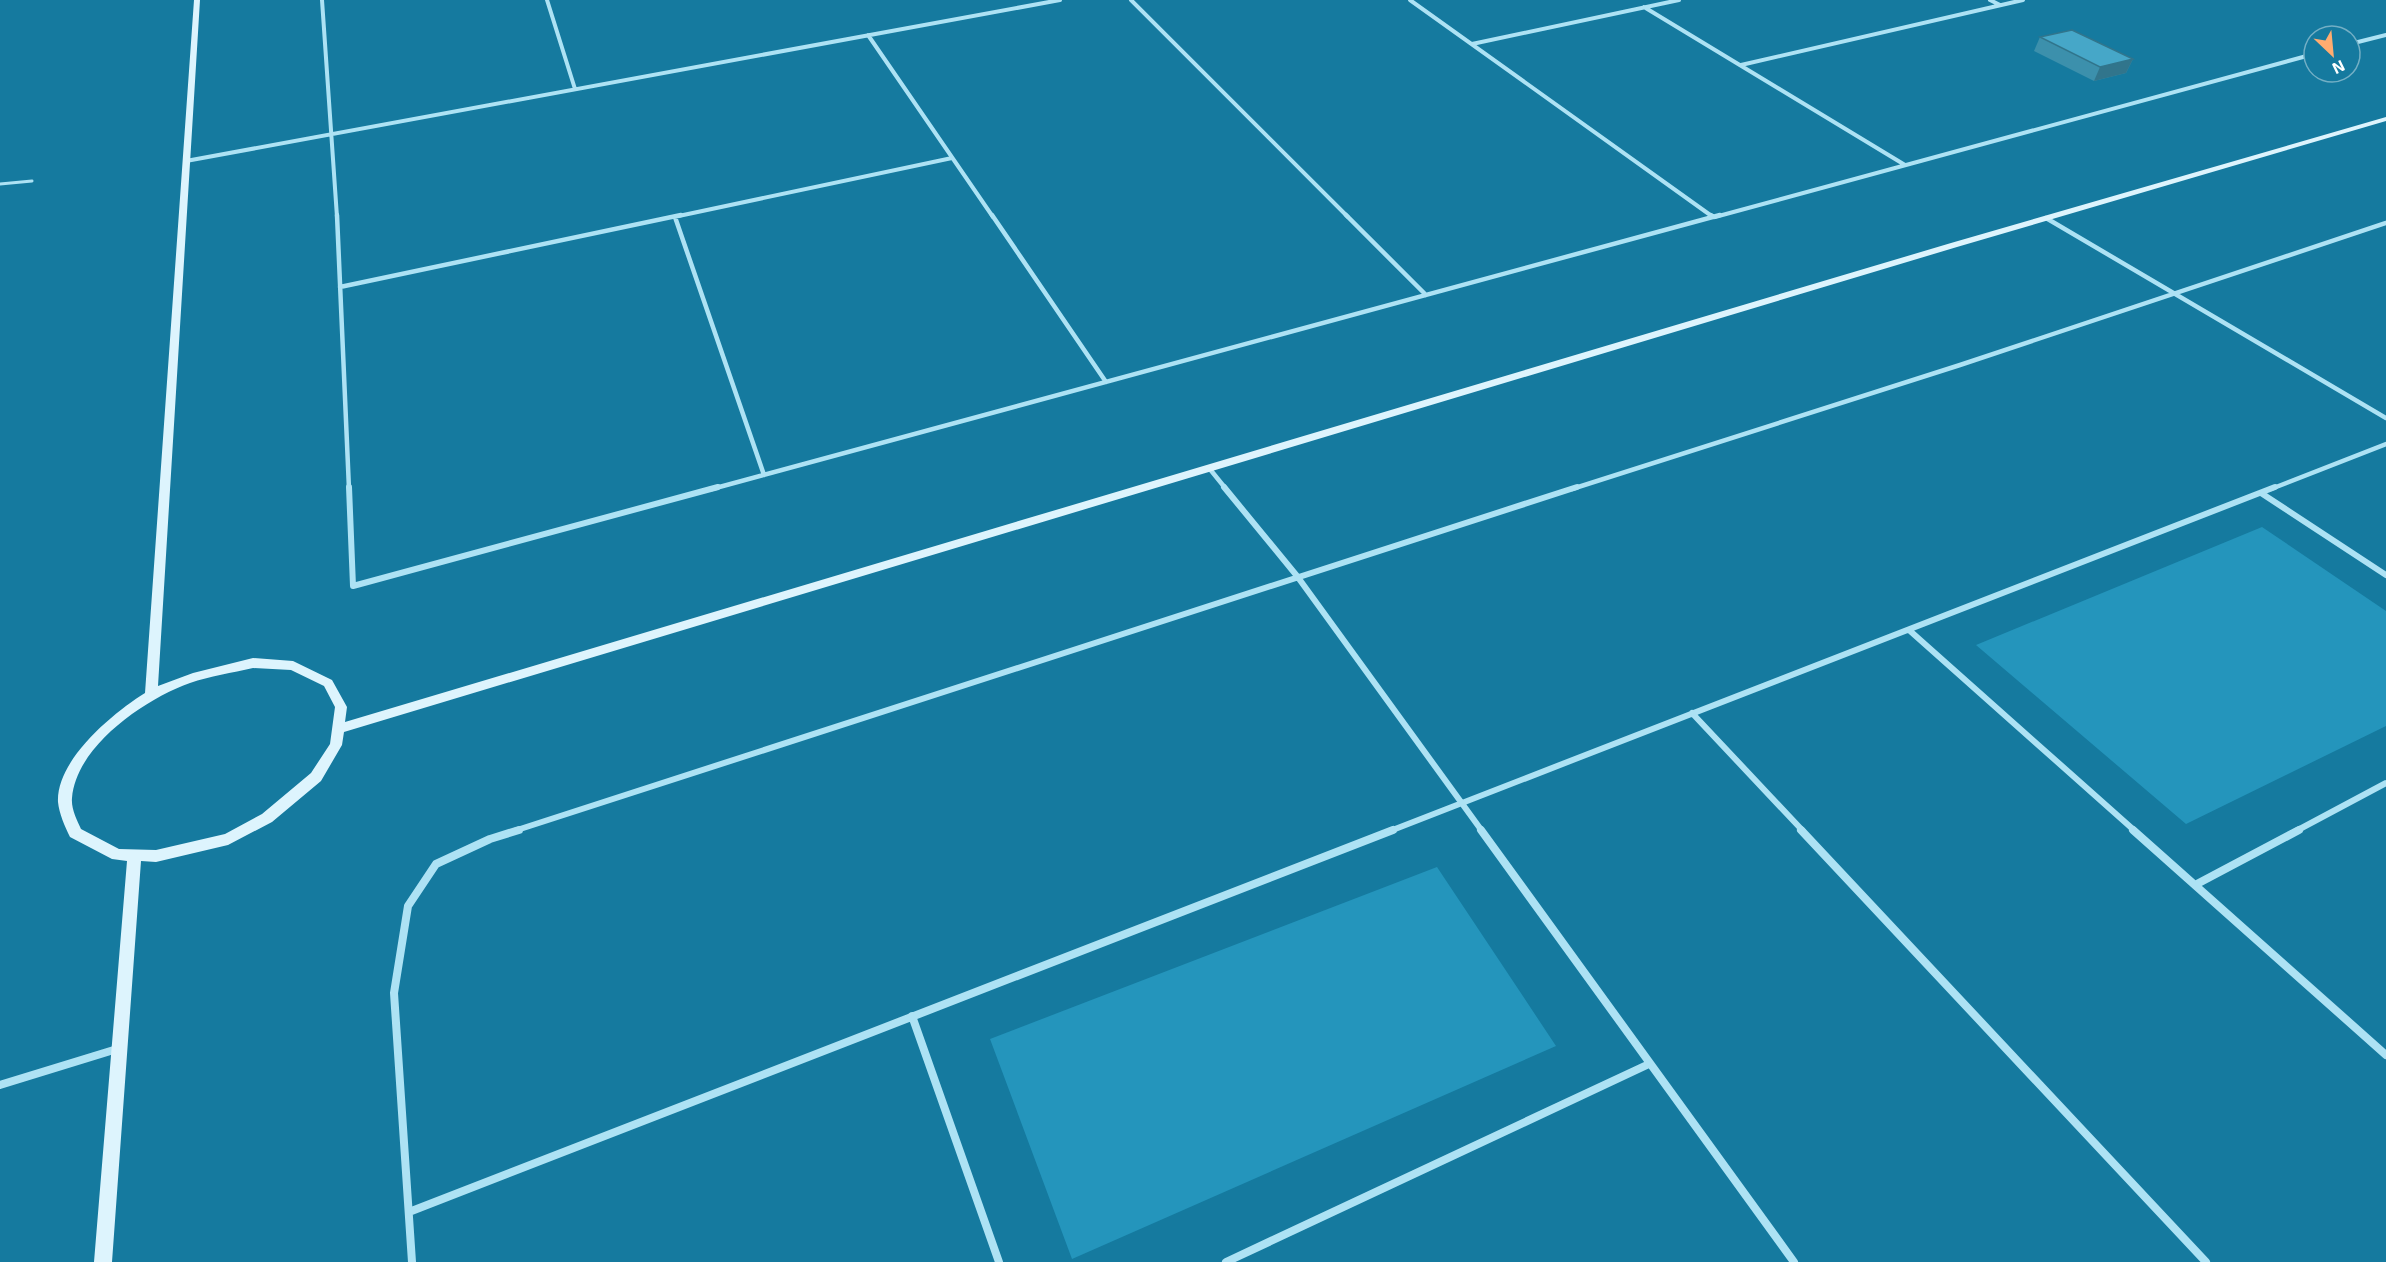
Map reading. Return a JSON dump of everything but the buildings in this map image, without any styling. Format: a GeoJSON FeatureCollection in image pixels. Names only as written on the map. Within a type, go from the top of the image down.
{"type":"FeatureCollection","features":[{"type":"Feature","properties":{"kind":"street"},"geometry":{"type":"LineString","coordinates":[[151,696],[197,0]]}},
{"type":"Feature","properties":{"kind":"street"},"geometry":{"type":"LineString","coordinates":[[322,0],[333,134],[353,586],[2302,57]]}},
{"type":"Feature","properties":{"kind":"street"},"geometry":{"type":"LineString","coordinates":[[548,0],[576,89]]}},
{"type":"Feature","properties":{"kind":"street"},"geometry":{"type":"LineString","coordinates":[[186,161],[1060,0]]}},
{"type":"Feature","properties":{"kind":"street"},"geometry":{"type":"LineString","coordinates":[[1131,0],[1426,295]]}},
{"type":"Feature","properties":{"kind":"street"},"geometry":{"type":"LineString","coordinates":[[1410,0],[1714,217]]}},
{"type":"Feature","properties":{"kind":"street"},"geometry":{"type":"LineString","coordinates":[[1472,44],[1679,0]]}},
{"type":"Feature","properties":{"kind":"street"},"geometry":{"type":"LineString","coordinates":[[1989,0],[2000,5]]}},
{"type":"Feature","properties":{"kind":"street"},"geometry":{"type":"LineString","coordinates":[[1741,65],[2023,0]]}},
{"type":"Feature","properties":{"kind":"street"},"geometry":{"type":"LineString","coordinates":[[1644,7],[1905,165]]}},
{"type":"Feature","properties":{"kind":"street"},"geometry":{"type":"LineString","coordinates":[[868,35],[1106,382]]}},
{"type":"Feature","properties":{"kind":"street"},"geometry":{"type":"LineString","coordinates":[[2362,41],[2386,35]]}},
{"type":"Feature","properties":{"kind":"street"},"geometry":{"type":"LineString","coordinates":[[338,729],[2046,218],[2386,119]]}},
{"type":"Feature","properties":{"kind":"street"},"geometry":{"type":"LineString","coordinates":[[340,287],[952,158]]}},
{"type":"Feature","properties":{"kind":"street"},"geometry":{"type":"LineString","coordinates":[[675,217],[764,475]]}},
{"type":"Feature","properties":{"kind":"street"},"geometry":{"type":"LineString","coordinates":[[2046,218],[2386,418]]}},
{"type":"Feature","properties":{"kind":"street"},"geometry":{"type":"LineString","coordinates":[[412,1262],[394,993],[408,906],[436,864],[490,839],[1297,576],[1960,365],[2386,223]]}},
{"type":"Feature","properties":{"kind":"street"},"geometry":{"type":"LineString","coordinates":[[409,1212],[2386,444]]}},
{"type":"Feature","properties":{"kind":"street"},"geometry":{"type":"LineString","coordinates":[[1209,468],[1297,576],[1794,1262]]}},
{"type":"Feature","properties":{"kind":"street"},"geometry":{"type":"LineString","coordinates":[[2261,493],[2386,575]]}},
{"type":"Feature","properties":{"kind":"street"},"geometry":{"type":"LineString","coordinates":[[1909,630],[2386,1054]]}},
{"type":"Feature","properties":{"kind":"street"},"geometry":{"type":"LineString","coordinates":[[253,663],[293,666],[328,683],[341,707],[336,745],[316,777],[267,818],[228,839],[156,856],[117,855],[75,833],[65,799],[76,764],[112,723],[151,696],[184,680],[253,663]]}},
{"type":"Feature","properties":{"kind":"street"},"geometry":{"type":"LineString","coordinates":[[1692,713],[2206,1262]]}},
{"type":"Feature","properties":{"kind":"street"},"geometry":{"type":"LineString","coordinates":[[2195,885],[2386,783]]}},
{"type":"Feature","properties":{"kind":"street"},"geometry":{"type":"LineString","coordinates":[[103,1262],[134,856]]}},
{"type":"Feature","properties":{"kind":"street"},"geometry":{"type":"LineString","coordinates":[[912,1016],[999,1262]]}},
{"type":"Feature","properties":{"kind":"street"},"geometry":{"type":"LineString","coordinates":[[0,1085],[119,1048]]}},
{"type":"Feature","properties":{"kind":"street"},"geometry":{"type":"LineString","coordinates":[[1226,1262],[1649,1064]]}},
{"type":"Feature","properties":{"kind":"lane"},"geometry":{"type":"LineString","coordinates":[[0,184],[32,181]]}},
{"type":"Feature","properties":{"kind":"shaded area"},"geometry":{"type":"Polygon","coordinates":[[[2262,527],[2386,611],[2386,726],[2186,824],[1976,645],[2262,527]]]}},
{"type":"Feature","properties":{"kind":"shaded area"},"geometry":{"type":"Polygon","coordinates":[[[1437,867],[1556,1046],[1072,1259],[990,1039],[1437,867]]]}}]}
